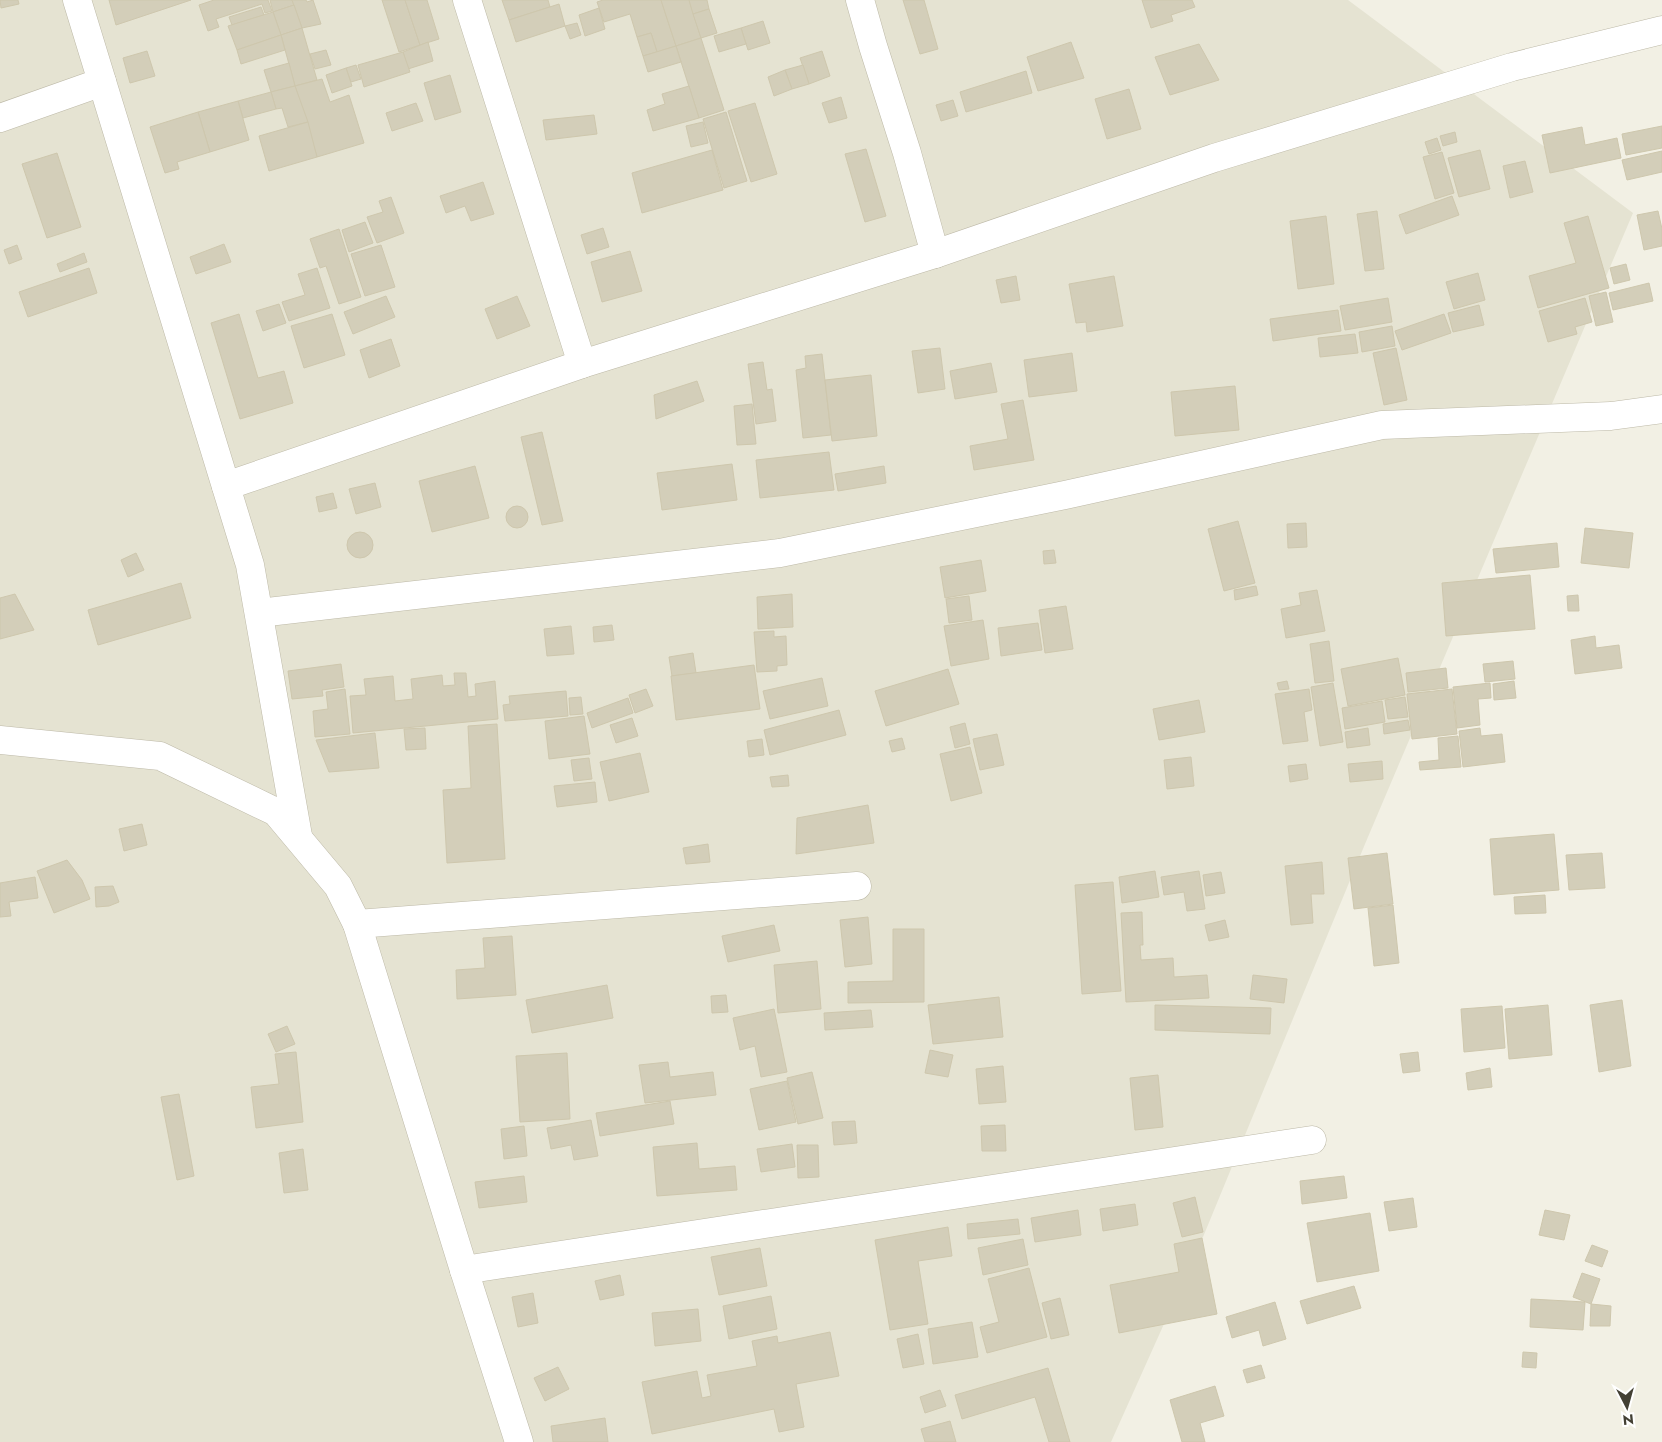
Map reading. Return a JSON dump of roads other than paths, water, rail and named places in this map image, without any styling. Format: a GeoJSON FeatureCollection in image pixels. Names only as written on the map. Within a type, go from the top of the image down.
{"type":"FeatureCollection","features":[{"type":"Feature","properties":{"kind":"street"},"geometry":{"type":"LineString","coordinates":[[77,0],[250,565],[298,838]]}},
{"type":"Feature","properties":{"kind":"street"},"geometry":{"type":"LineString","coordinates":[[467,0],[582,364]]}},
{"type":"Feature","properties":{"kind":"street"},"geometry":{"type":"LineString","coordinates":[[860,0],[872,46],[907,153],[935,254]]}},
{"type":"Feature","properties":{"kind":"street"},"geometry":{"type":"LineString","coordinates":[[226,486],[582,364],[935,254],[1214,158],[1512,67],[1662,30]]}},
{"type":"Feature","properties":{"kind":"street"},"geometry":{"type":"LineString","coordinates":[[0,118],[102,82]]}},
{"type":"Feature","properties":{"kind":"street"},"geometry":{"type":"LineString","coordinates":[[259,613],[780,553],[1065,496],[1382,425],[1611,416],[1662,410]]}},
{"type":"Feature","properties":{"kind":"street"},"geometry":{"type":"LineString","coordinates":[[0,740],[160,756],[276,812],[338,886],[356,924],[519,1442]]}},
{"type":"Feature","properties":{"kind":"street"},"geometry":{"type":"LineString","coordinates":[[356,924],[856,886]]}},
{"type":"Feature","properties":{"kind":"street"},"geometry":{"type":"LineString","coordinates":[[464,1270],[1312,1140]]}}]}
